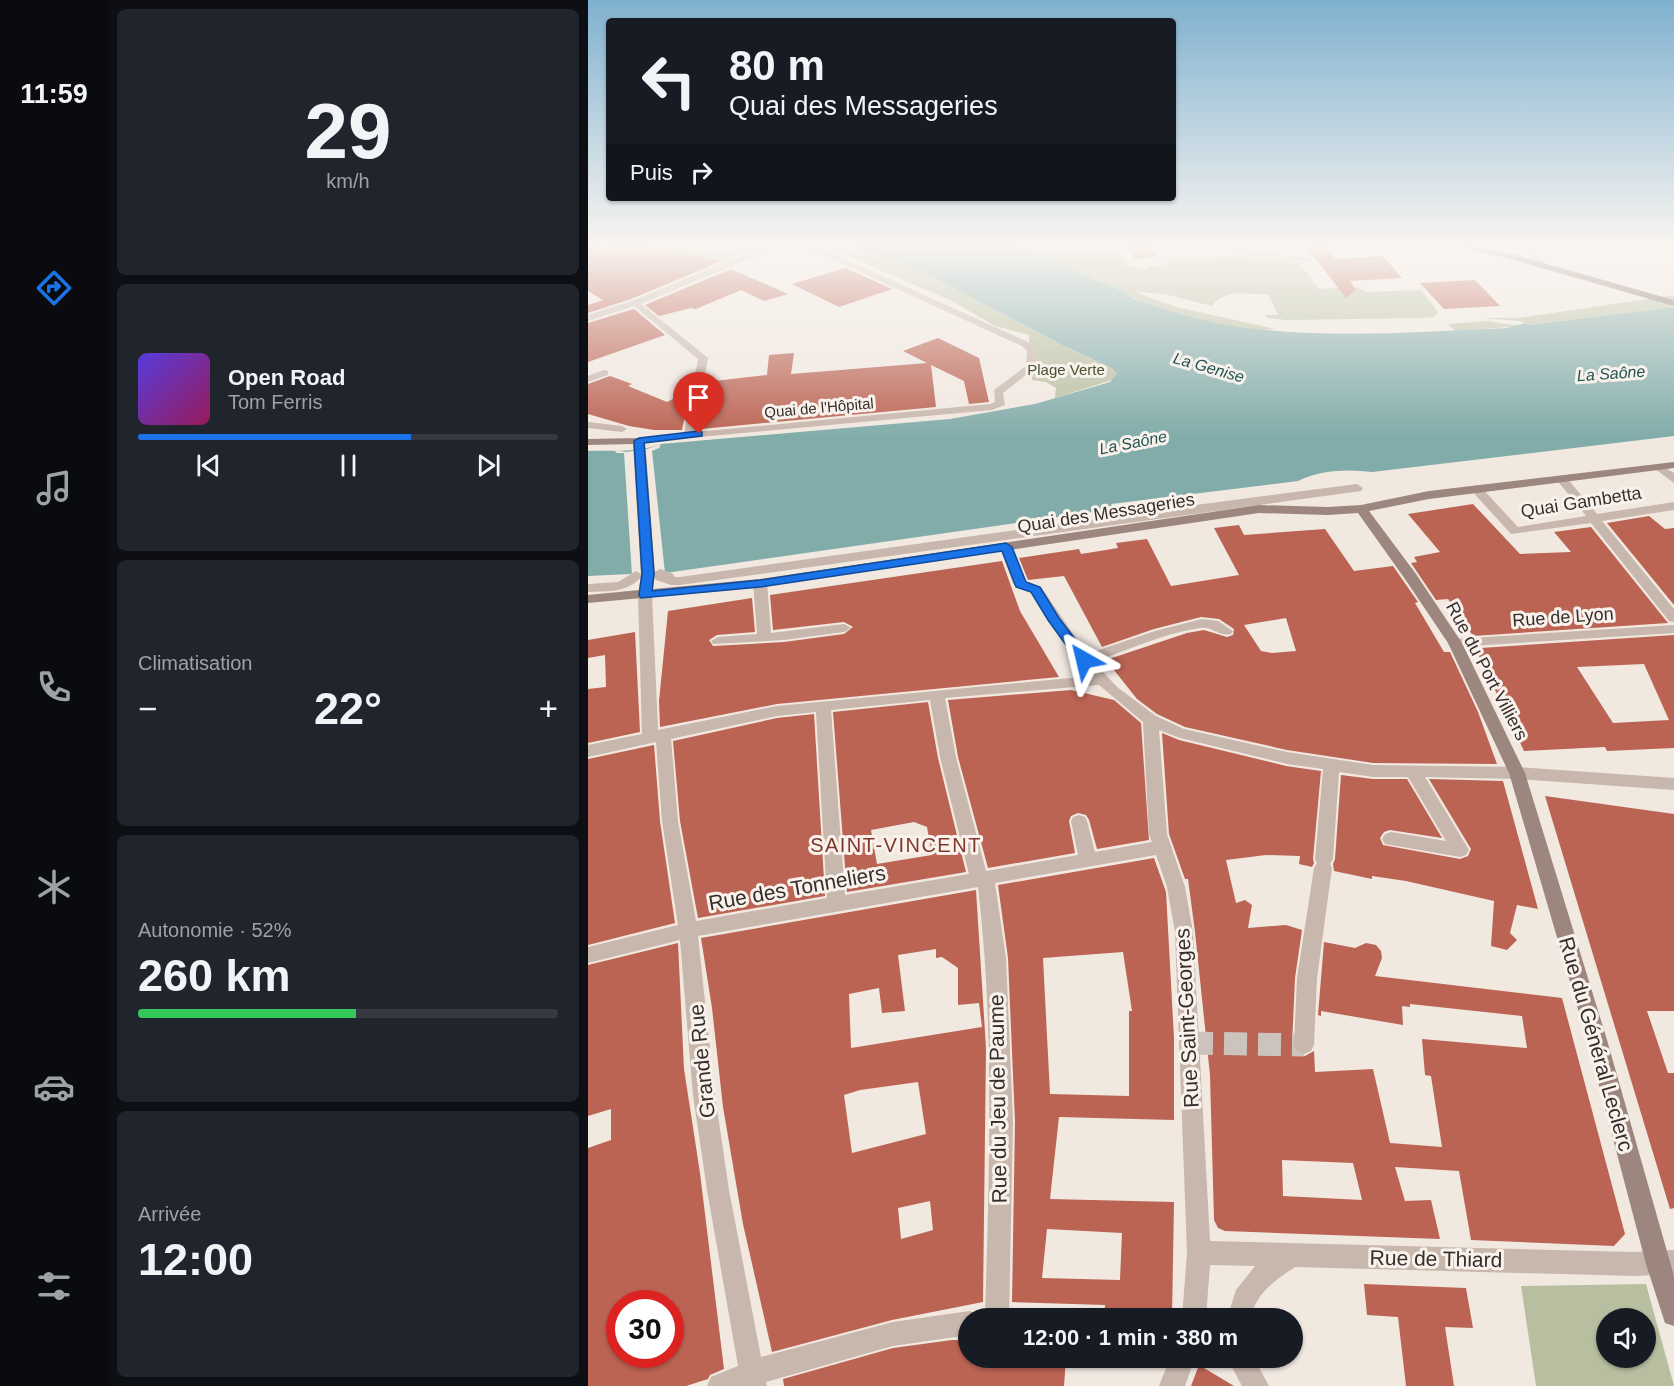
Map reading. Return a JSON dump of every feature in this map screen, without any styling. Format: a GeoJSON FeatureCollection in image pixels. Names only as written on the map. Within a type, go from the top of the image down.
{"type":"FeatureCollection","features":[{"type":"Feature","properties":{"kind":"main road"},"geometry":{"type":"LineString","coordinates":[[588,442],[638,446],[636,584]]}},
{"type":"Feature","properties":{"kind":"main road","name":"Quai Gambetta"},"geometry":{"type":"LineString","coordinates":[[1429,495],[1674,465]]}},
{"type":"Feature","properties":{"kind":"main road","name":"Quai des Messageries"},"geometry":{"type":"LineString","coordinates":[[588,599],[636,584],[760,583],[1146,524],[1260,509],[1329,511],[1361,509],[1429,495]]}},
{"type":"Feature","properties":{"kind":"main road","name":"Rue du Port Villiers"},"geometry":{"type":"LineString","coordinates":[[1361,509],[1399,560],[1455,643],[1517,773]]}},
{"type":"Feature","properties":{"kind":"main road","name":"Rue du Général Leclerc"},"geometry":{"type":"LineString","coordinates":[[1517,773],[1666,1263],[1674,1314]]}},
{"type":"Feature","properties":{"kind":"street"},"geometry":{"type":"LineString","coordinates":[[588,318],[620,308]]}},
{"type":"Feature","properties":{"kind":"street"},"geometry":{"type":"LineString","coordinates":[[641,308],[703,358],[689,435]]}},
{"type":"Feature","properties":{"kind":"street","name":"Quai de l'Hôpital"},"geometry":{"type":"LineString","coordinates":[[638,446],[689,435],[992,407],[1001,403],[998,392],[1031,367],[1032,350],[1025,344],[945,308]]}},
{"type":"Feature","properties":{"kind":"street"},"geometry":{"type":"LineString","coordinates":[[588,379],[604,373]]}},
{"type":"Feature","properties":{"kind":"street"},"geometry":{"type":"LineString","coordinates":[[588,425],[622,429]]}},
{"type":"Feature","properties":{"kind":"street","name":"Quai Gambetta"},"geometry":{"type":"LineString","coordinates":[[1659,467],[1674,479]]}},
{"type":"Feature","properties":{"kind":"street"},"geometry":{"type":"LineString","coordinates":[[1562,479],[1674,618]]}},
{"type":"Feature","properties":{"kind":"street","name":"Quai des Messageries"},"geometry":{"type":"LineString","coordinates":[[660,575],[670,577],[671,581],[680,581],[898,552],[1237,502],[1357,488]]}},
{"type":"Feature","properties":{"kind":"street","name":"Quai Gambetta"},"geometry":{"type":"LineString","coordinates":[[1476,489],[1515,531],[1674,506]]}},
{"type":"Feature","properties":{"kind":"street"},"geometry":{"type":"LineString","coordinates":[[1006,547],[1020,584],[1036,590],[1054,620],[1102,680],[1151,720],[1180,733],[1331,766],[1373,771],[1517,773],[1674,784]]}},
{"type":"Feature","properties":{"kind":"street"},"geometry":{"type":"LineString","coordinates":[[760,583],[764,637]]}},
{"type":"Feature","properties":{"kind":"street"},"geometry":{"type":"LineString","coordinates":[[588,588],[636,584]]}},
{"type":"Feature","properties":{"kind":"street","name":"Grande Rue"},"geometry":{"type":"LineString","coordinates":[[636,584],[644,615],[657,735],[688,930],[703,1085],[718,1190],[752,1380]]}},
{"type":"Feature","properties":{"kind":"street"},"geometry":{"type":"LineString","coordinates":[[1084,660],[1160,634],[1202,623],[1213,624],[1226,631]]}},
{"type":"Feature","properties":{"kind":"street"},"geometry":{"type":"LineString","coordinates":[[718,641],[844,628]]}},
{"type":"Feature","properties":{"kind":"street","name":"Rue de Lyon"},"geometry":{"type":"LineString","coordinates":[[1455,643],[1674,629]]}},
{"type":"Feature","properties":{"kind":"street"},"geometry":{"type":"LineString","coordinates":[[588,751],[755,715],[823,712],[1102,680]]}},
{"type":"Feature","properties":{"kind":"street","name":"Rue du Jeu de Paume"},"geometry":{"type":"LineString","coordinates":[[938,698],[948,757],[982,880],[996,958],[1002,1121],[997,1308]]}},
{"type":"Feature","properties":{"kind":"street"},"geometry":{"type":"LineString","coordinates":[[823,712],[836,903]]}},
{"type":"Feature","properties":{"kind":"street","name":"Rue Saint-Georges"},"geometry":{"type":"LineString","coordinates":[[1151,720],[1157,821],[1162,847],[1176,887],[1184,932],[1199,1253],[1195,1308]]}},
{"type":"Feature","properties":{"kind":"street"},"geometry":{"type":"LineString","coordinates":[[1304,1045],[1307,978],[1324,863],[1331,766]]}},
{"type":"Feature","properties":{"kind":"street"},"geometry":{"type":"LineString","coordinates":[[1391,839],[1460,850],[1413,772]]}},
{"type":"Feature","properties":{"kind":"street"},"geometry":{"type":"LineString","coordinates":[[1079,821],[1088,860]]}},
{"type":"Feature","properties":{"kind":"street","name":"Rue des Tonneliers"},"geometry":{"type":"LineString","coordinates":[[588,955],[688,930],[1162,847]]}},
{"type":"Feature","properties":{"kind":"street","name":"Rue de Thiard"},"geometry":{"type":"LineString","coordinates":[[1199,1253],[1666,1263]]}},
{"type":"Feature","properties":{"kind":"street"},"geometry":{"type":"LineString","coordinates":[[1239,1308],[1263,1273],[1290,1256]]}},
{"type":"Feature","properties":{"kind":"street"},"geometry":{"type":"LineString","coordinates":[[720,1386],[752,1380],[782,1365],[893,1334],[958,1325]]}},
{"type":"Feature","properties":{"kind":"street"},"geometry":{"type":"LineString","coordinates":[[1172,1386],[1179,1368]]}},
{"type":"Feature","properties":{"kind":"street"},"geometry":{"type":"LineString","coordinates":[[1246,1368],[1256,1386]]}},
{"type":"Feature","properties":{"kind":"green space","name":"Plage Verte"},"geometry":{"type":"Polygon","coordinates":[[[963,308],[991,308],[1113,368],[1117,374],[1115,379],[1055,398],[1056,388],[1046,382],[1032,380],[1029,335],[995,326],[963,308]]]}},
{"type":"Feature","properties":{"kind":"green space"},"geometry":{"type":"Polygon","coordinates":[[[1155,308],[1179,308],[1275,329],[1261,330],[1220,325],[1155,308]]]}},
{"type":"Feature","properties":{"kind":"green space"},"geometry":{"type":"Polygon","coordinates":[[[1275,308],[1435,308],[1438,312],[1434,317],[1424,318],[1286,320],[1268,318],[1264,315],[1278,315],[1275,308]]]}},
{"type":"Feature","properties":{"kind":"green space"},"geometry":{"type":"Polygon","coordinates":[[[1589,308],[1669,308],[1530,325],[1519,321],[1482,318],[1519,318],[1589,308]]]}},
{"type":"Feature","properties":{"kind":"green space"},"geometry":{"type":"Polygon","coordinates":[[[1488,321],[1518,326],[1460,331],[1454,330],[1448,324],[1488,321]]]}},
{"type":"Feature","properties":{"kind":"green space"},"geometry":{"type":"Polygon","coordinates":[[[1646,1284],[1653,1308],[1596,1308],[1596,1368],[1656,1368],[1656,1320],[1674,1386],[1536,1386],[1521,1286],[1646,1284]]]}},
{"type":"Feature","properties":{"kind":"water"},"geometry":{"type":"Polygon","coordinates":[[[991,308],[1160,308],[1186,316],[1239,327],[1306,333],[1372,334],[1506,328],[1525,323],[1530,325],[1674,308],[1674,436],[1372,472],[1334,471],[1298,481],[1111,504],[1114,509],[672,572],[588,576],[588,451],[634,450],[661,444],[950,419],[1035,404],[1110,382],[1117,374],[1112,368],[991,308]]]}},
{"type":"Feature","properties":{"kind":"pier"},"geometry":{"type":"Polygon","coordinates":[[[661,444],[659,448],[652,451],[665,573],[674,574],[627,577],[632,575],[624,453],[617,453],[614,450],[626,452],[661,444]]]}},
{"type":"Feature","properties":{"kind":"building"},"geometry":{"type":"Polygon","coordinates":[[[588,308],[604,308],[588,313],[588,308]]]}},
{"type":"Feature","properties":{"kind":"building"},"geometry":{"type":"Polygon","coordinates":[[[648,308],[699,308],[691,308],[659,316],[648,308]]]}},
{"type":"Feature","properties":{"kind":"building"},"geometry":{"type":"Polygon","coordinates":[[[634,309],[665,335],[588,362],[588,323],[634,309]]]}},
{"type":"Feature","properties":{"kind":"building"},"geometry":{"type":"Polygon","coordinates":[[[938,338],[979,358],[989,402],[969,404],[964,381],[931,365],[936,407],[701,429],[702,425],[698,426],[706,382],[767,375],[769,355],[794,353],[791,374],[927,363],[903,351],[938,338]]]}},
{"type":"Feature","properties":{"kind":"building"},"geometry":{"type":"Polygon","coordinates":[[[610,376],[632,384],[628,386],[667,402],[690,390],[682,430],[654,430],[629,426],[588,414],[588,384],[610,376]]]}},
{"type":"Feature","properties":{"kind":"building"},"geometry":{"type":"Polygon","coordinates":[[[1473,504],[1520,554],[1571,552],[1554,532],[1591,527],[1668,623],[1473,636],[1448,599],[1436,600],[1411,563],[1417,562],[1414,557],[1440,552],[1408,514],[1473,504]]]}},
{"type":"Feature","properties":{"kind":"building"},"geometry":{"type":"Polygon","coordinates":[[[1649,516],[1665,529],[1674,528],[1674,605],[1607,523],[1649,516]]]}},
{"type":"Feature","properties":{"kind":"building"},"geometry":{"type":"Polygon","coordinates":[[[1239,525],[1244,535],[1325,529],[1354,571],[1393,566],[1418,602],[1415,603],[1444,652],[1450,652],[1478,712],[1497,764],[1373,763],[1287,750],[1185,727],[1157,714],[1137,699],[1106,660],[1187,633],[1204,630],[1227,637],[1233,635],[1234,629],[1219,619],[1201,617],[1154,629],[1102,647],[1064,576],[1028,580],[1019,558],[1079,549],[1081,554],[1118,548],[1116,543],[1147,539],[1171,586],[1239,575],[1214,528],[1239,525]],[[1286,618],[1244,625],[1261,651],[1272,653],[1296,651],[1286,618]]]}},
{"type":"Feature","properties":{"kind":"building"},"geometry":{"type":"Polygon","coordinates":[[[1002,561],[1020,611],[1059,677],[777,704],[660,727],[659,701],[668,611],[752,598],[755,632],[717,635],[709,640],[713,646],[784,642],[844,634],[853,627],[844,622],[773,630],[770,595],[1002,561]]]}},
{"type":"Feature","properties":{"kind":"building"},"geometry":{"type":"Polygon","coordinates":[[[635,632],[640,732],[588,743],[588,689],[606,687],[605,655],[588,658],[588,640],[635,632]]]}},
{"type":"Feature","properties":{"kind":"building"},"geometry":{"type":"Polygon","coordinates":[[[1674,635],[1674,748],[1607,751],[1605,747],[1524,751],[1476,650],[1482,650],[1481,648],[1674,635]],[[1644,664],[1577,667],[1613,723],[1669,720],[1644,664]]]}},
{"type":"Feature","properties":{"kind":"building"},"geometry":{"type":"Polygon","coordinates":[[[1071,690],[1114,700],[1141,723],[1149,840],[1097,849],[1089,820],[1086,815],[1078,813],[1071,816],[1069,821],[1075,853],[988,868],[958,757],[948,700],[1071,690]]]}},
{"type":"Feature","properties":{"kind":"building"},"geometry":{"type":"Polygon","coordinates":[[[928,702],[938,758],[966,872],[847,892],[833,712],[928,702]],[[914,822],[871,830],[877,864],[932,855],[927,827],[914,822]]]}},
{"type":"Feature","properties":{"kind":"building"},"geometry":{"type":"Polygon","coordinates":[[[814,714],[825,896],[698,918],[680,821],[673,741],[777,718],[814,714]]]}},
{"type":"Feature","properties":{"kind":"building"},"geometry":{"type":"Polygon","coordinates":[[[1162,733],[1179,740],[1286,766],[1321,771],[1312,867],[1299,864],[1300,856],[1266,855],[1226,860],[1236,903],[1245,900],[1252,905],[1248,928],[1286,925],[1302,930],[1295,978],[1292,1045],[1295,1052],[1305,1056],[1314,1051],[1315,1072],[1373,1069],[1390,1143],[1442,1147],[1431,1076],[1425,1075],[1422,1039],[1527,1048],[1522,1016],[1410,1004],[1410,1007],[1402,1006],[1403,1025],[1321,1011],[1321,1016],[1318,1015],[1324,942],[1355,948],[1366,943],[1376,945],[1381,951],[1382,958],[1375,976],[1562,998],[1625,1234],[1614,1246],[1471,1240],[1459,1171],[1395,1167],[1405,1201],[1431,1200],[1440,1239],[1225,1231],[1218,1228],[1214,1220],[1210,1075],[1195,932],[1188,879],[1185,879],[1169,834],[1162,733]],[[1282,1160],[1283,1196],[1362,1200],[1353,1163],[1282,1160]]]}},
{"type":"Feature","properties":{"kind":"building"},"geometry":{"type":"Polygon","coordinates":[[[654,745],[660,821],[675,923],[588,945],[588,759],[654,745]]]}},
{"type":"Feature","properties":{"kind":"building"},"geometry":{"type":"Polygon","coordinates":[[[1341,775],[1373,779],[1407,779],[1442,838],[1390,830],[1384,832],[1380,838],[1383,845],[1460,859],[1468,856],[1471,849],[1429,779],[1503,781],[1538,909],[1517,905],[1510,933],[1517,940],[1507,950],[1491,946],[1494,901],[1406,881],[1372,876],[1372,879],[1334,871],[1341,775]]]}},
{"type":"Feature","properties":{"kind":"building"},"geometry":{"type":"Polygon","coordinates":[[[1545,796],[1674,814],[1674,1011],[1647,1011],[1668,1073],[1674,1073],[1674,1208],[1670,1209],[1545,796]]]}},
{"type":"Feature","properties":{"kind":"building"},"geometry":{"type":"Polygon","coordinates":[[[1154,858],[1166,892],[1174,1038],[1174,1120],[1059,1117],[1050,1199],[1174,1202],[1172,1308],[1105,1308],[1105,1305],[1012,1302],[1015,1121],[1008,958],[998,885],[1154,858]],[[1123,952],[1043,958],[1050,1094],[1129,1096],[1129,1011],[1132,1011],[1123,952]],[[1047,1229],[1042,1278],[1120,1280],[1122,1233],[1047,1229]]]}},
{"type":"Feature","properties":{"kind":"building"},"geometry":{"type":"Polygon","coordinates":[[[976,890],[986,1048],[983,1302],[892,1320],[772,1352],[743,1224],[723,1107],[712,1008],[701,938],[976,890]],[[936,949],[898,955],[905,1011],[882,1013],[879,988],[849,994],[851,1048],[982,1027],[979,1003],[958,1005],[958,968],[942,957],[936,958],[936,949]],[[918,1082],[860,1090],[844,1095],[852,1153],[926,1134],[918,1082]],[[930,1201],[898,1208],[901,1239],[933,1230],[930,1201]]]}},
{"type":"Feature","properties":{"kind":"building"},"geometry":{"type":"Polygon","coordinates":[[[678,943],[684,1069],[700,1173],[724,1369],[710,1375],[708,1379],[686,1386],[588,1386],[588,1148],[611,1140],[611,1109],[588,1116],[588,965],[678,943]]]}},
{"type":"Feature","properties":{"kind":"building"},"geometry":{"type":"Polygon","coordinates":[[[1364,1284],[1466,1288],[1473,1328],[1445,1327],[1454,1386],[1406,1386],[1398,1317],[1367,1315],[1364,1284]]]}},
{"type":"Feature","properties":{"kind":"building"},"geometry":{"type":"Polygon","coordinates":[[[958,1340],[958,1368],[1065,1368],[1064,1386],[784,1386],[783,1379],[893,1348],[958,1340]]]}},
{"type":"Feature","properties":{"kind":"building"},"geometry":{"type":"Polygon","coordinates":[[[1198,1368],[1204,1368],[1234,1386],[1191,1386],[1198,1368]]]}},
{"type":"Feature","properties":{"kind":"tunnel"},"geometry":{"type":"LineString","coordinates":[[1190,1043],[1304,1045]]}},
{"type":"Feature","properties":{"kind":"district","name":"SAINT-VINCENT"},"geometry":{"type":"Point","coordinates":[896,845]}},
{"type":"Feature","properties":{"kind":"route"},"geometry":{"type":"LineString","coordinates":[[699,434],[639,441],[648,574],[645,595],[760,583],[1006,547],[1020,584],[1036,590],[1054,620],[1084,660]]}},
{"type":"Feature","properties":{"kind":"water label","name":"La Genise"},"geometry":{"type":"Point","coordinates":[1209,367]}},
{"type":"Feature","properties":{"kind":"water label","name":"La Saône"},"geometry":{"type":"Point","coordinates":[1611,373]}},
{"type":"Feature","properties":{"kind":"water label","name":"La Saône"},"geometry":{"type":"Point","coordinates":[1133,442]}}]}
